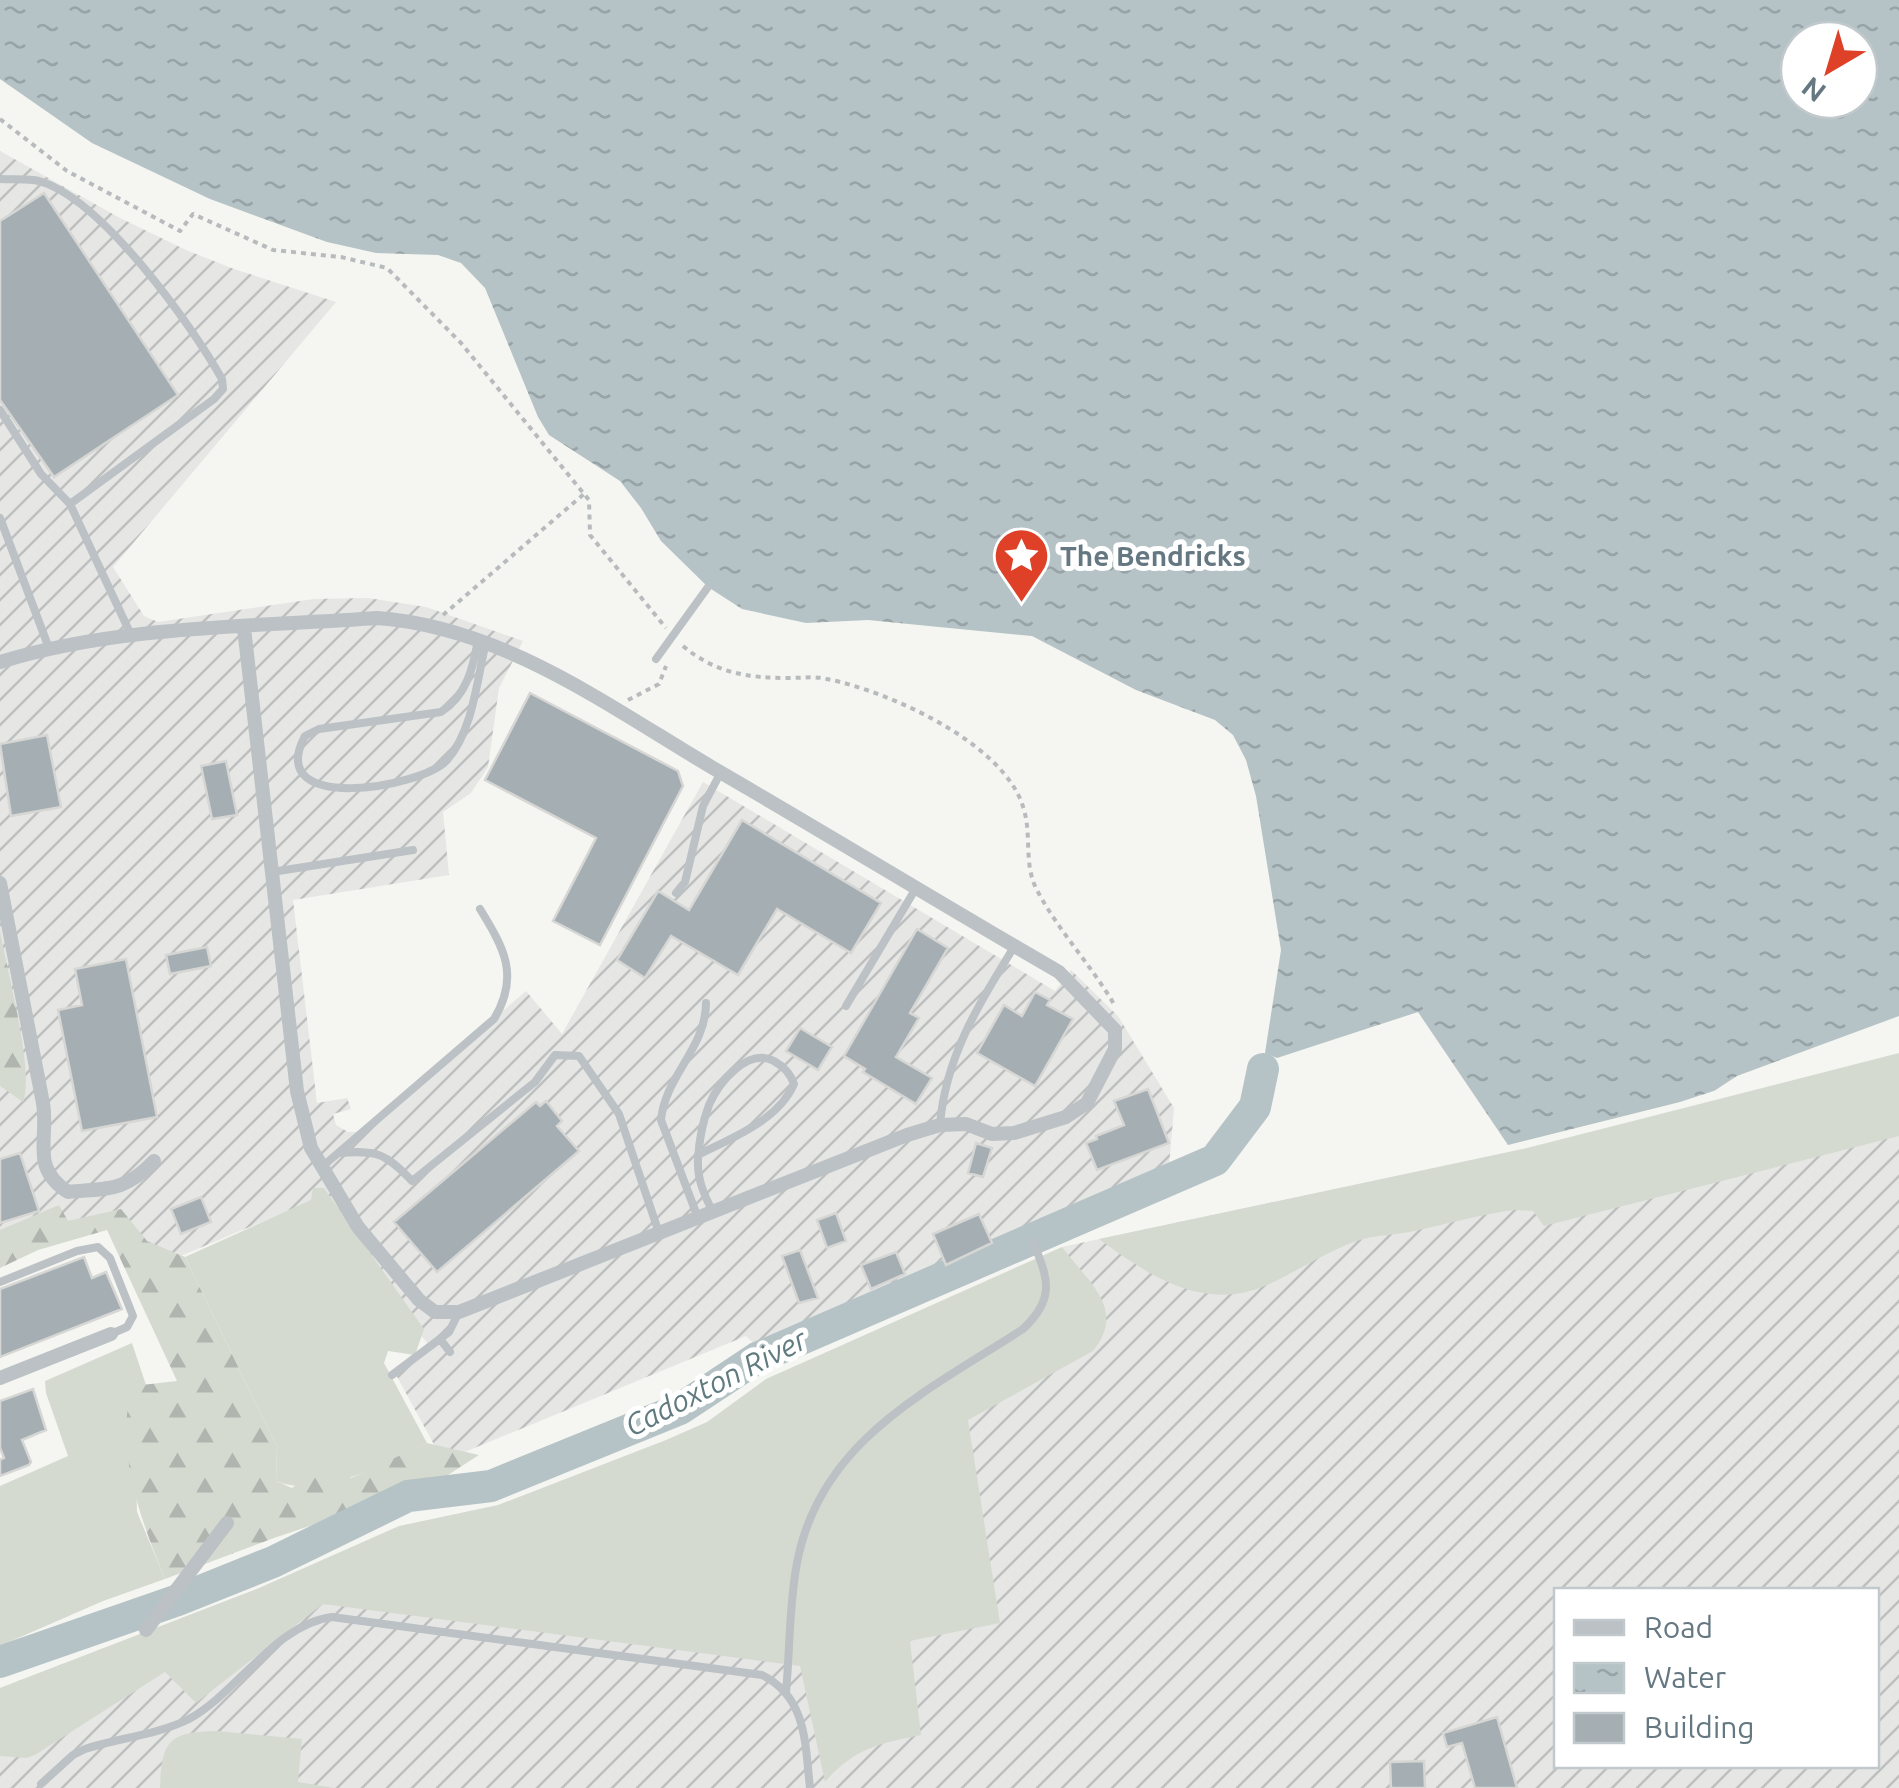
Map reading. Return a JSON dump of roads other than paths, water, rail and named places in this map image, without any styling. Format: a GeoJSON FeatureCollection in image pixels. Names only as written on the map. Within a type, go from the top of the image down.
{"type":"FeatureCollection","features":[{"type":"Feature","properties":{"kind":"street"},"geometry":{"type":"LineString","coordinates":[[0,662],[132,637],[244,628],[377,618],[432,625],[482,641],[559,676],[1059,972],[1112,1027],[1115,1049],[1086,1102],[1066,1117],[1014,1133],[992,1134],[966,1124],[907,1135],[459,1312],[435,1312],[419,1300],[358,1227],[311,1148],[298,1092],[244,628]]}},
{"type":"Feature","properties":{"kind":"street"},"geometry":{"type":"LineString","coordinates":[[0,883],[44,1102],[47,1129],[42,1160],[46,1172],[68,1192],[91,1190],[132,1184],[154,1162]]}},
{"type":"Feature","properties":{"kind":"street"},"geometry":{"type":"LineString","coordinates":[[0,1378],[111,1334]]}},
{"type":"Feature","properties":{"kind":"street"},"geometry":{"type":"LineString","coordinates":[[146,1630],[228,1523]]}},
{"type":"Feature","properties":{"kind":"lane"},"geometry":{"type":"LineString","coordinates":[[0,179],[38,180],[102,220],[168,300],[222,379],[223,389],[214,399],[70,504]]}},
{"type":"Feature","properties":{"kind":"lane"},"geometry":{"type":"LineString","coordinates":[[0,410],[41,474],[70,504],[132,637]]}},
{"type":"Feature","properties":{"kind":"lane"},"geometry":{"type":"LineString","coordinates":[[0,518],[50,651]]}},
{"type":"Feature","properties":{"kind":"lane"},"geometry":{"type":"LineString","coordinates":[[656,659],[708,588]]}},
{"type":"Feature","properties":{"kind":"lane"},"geometry":{"type":"LineString","coordinates":[[482,641],[464,732],[440,767],[403,781],[329,788],[314,784],[303,773],[299,750],[311,732],[431,715],[447,708],[470,676],[482,641]]}},
{"type":"Feature","properties":{"kind":"lane"},"geometry":{"type":"LineString","coordinates":[[676,894],[685,882],[703,806],[721,772]]}},
{"type":"Feature","properties":{"kind":"lane"},"geometry":{"type":"LineString","coordinates":[[272,872],[413,850]]}},
{"type":"Feature","properties":{"kind":"lane"},"geometry":{"type":"LineString","coordinates":[[846,1006],[916,888]]}},
{"type":"Feature","properties":{"kind":"lane"},"geometry":{"type":"LineString","coordinates":[[321,1168],[494,1019],[504,1003],[509,978],[500,942],[480,910]]}},
{"type":"Feature","properties":{"kind":"lane"},"geometry":{"type":"LineString","coordinates":[[940,1126],[945,1088],[959,1045],[1014,946]]}},
{"type":"Feature","properties":{"kind":"lane"},"geometry":{"type":"LineString","coordinates":[[698,1218],[660,1120],[662,1104],[706,1024],[706,1003]]}},
{"type":"Feature","properties":{"kind":"lane"},"geometry":{"type":"LineString","coordinates":[[339,1153],[369,1150],[390,1158],[412,1180],[535,1082],[555,1055],[579,1056],[619,1114],[659,1233]]}},
{"type":"Feature","properties":{"kind":"lane"},"geometry":{"type":"LineString","coordinates":[[698,1154],[731,1139],[782,1103],[794,1084],[790,1075],[769,1058],[755,1056],[744,1062],[710,1102],[698,1154],[702,1192],[713,1212]]}},
{"type":"Feature","properties":{"kind":"lane"},"geometry":{"type":"LineString","coordinates":[[786,1692],[796,1563],[809,1518],[834,1471],[865,1436],[1037,1316],[1047,1295],[1045,1271],[1033,1242]]}},
{"type":"Feature","properties":{"kind":"lane"},"geometry":{"type":"LineString","coordinates":[[0,1282],[88,1248],[106,1251],[132,1316],[126,1326],[111,1334]]}},
{"type":"Feature","properties":{"kind":"lane"},"geometry":{"type":"LineString","coordinates":[[392,1375],[449,1332],[459,1312]]}},
{"type":"Feature","properties":{"kind":"lane"},"geometry":{"type":"LineString","coordinates":[[440,1339],[450,1352]]}},
{"type":"Feature","properties":{"kind":"lane"},"geometry":{"type":"LineString","coordinates":[[42,1784],[72,1755],[84,1749],[187,1720],[297,1630],[318,1618],[332,1617],[743,1670],[775,1682],[786,1692],[802,1720],[810,1788]]}},
{"type":"Feature","properties":{"kind":"water"},"geometry":{"type":"Polygon","coordinates":[[[0,0],[1899,0],[1899,1036],[1842,1049],[1680,1102],[1508,1145],[1418,1012],[1277,1058],[1265,1053],[1281,950],[1256,796],[1246,760],[1233,735],[1215,720],[1136,690],[1032,636],[868,620],[806,623],[742,609],[708,587],[661,541],[620,481],[549,435],[485,288],[461,263],[438,255],[376,253],[327,242],[210,199],[92,143],[0,79],[0,0]]]}},
{"type":"Feature","properties":{"kind":"waterway","name":"Cadoxton River"},"geometry":{"type":"LineString","coordinates":[[0,1662],[178,1600],[273,1562],[408,1496],[491,1486],[680,1409],[757,1358],[1215,1160],[1255,1107],[1263,1069]]}},
{"type":"Feature","properties":{"kind":"place","name":"The Bendricks"},"geometry":{"type":"Point","coordinates":[1021,605]}}]}
